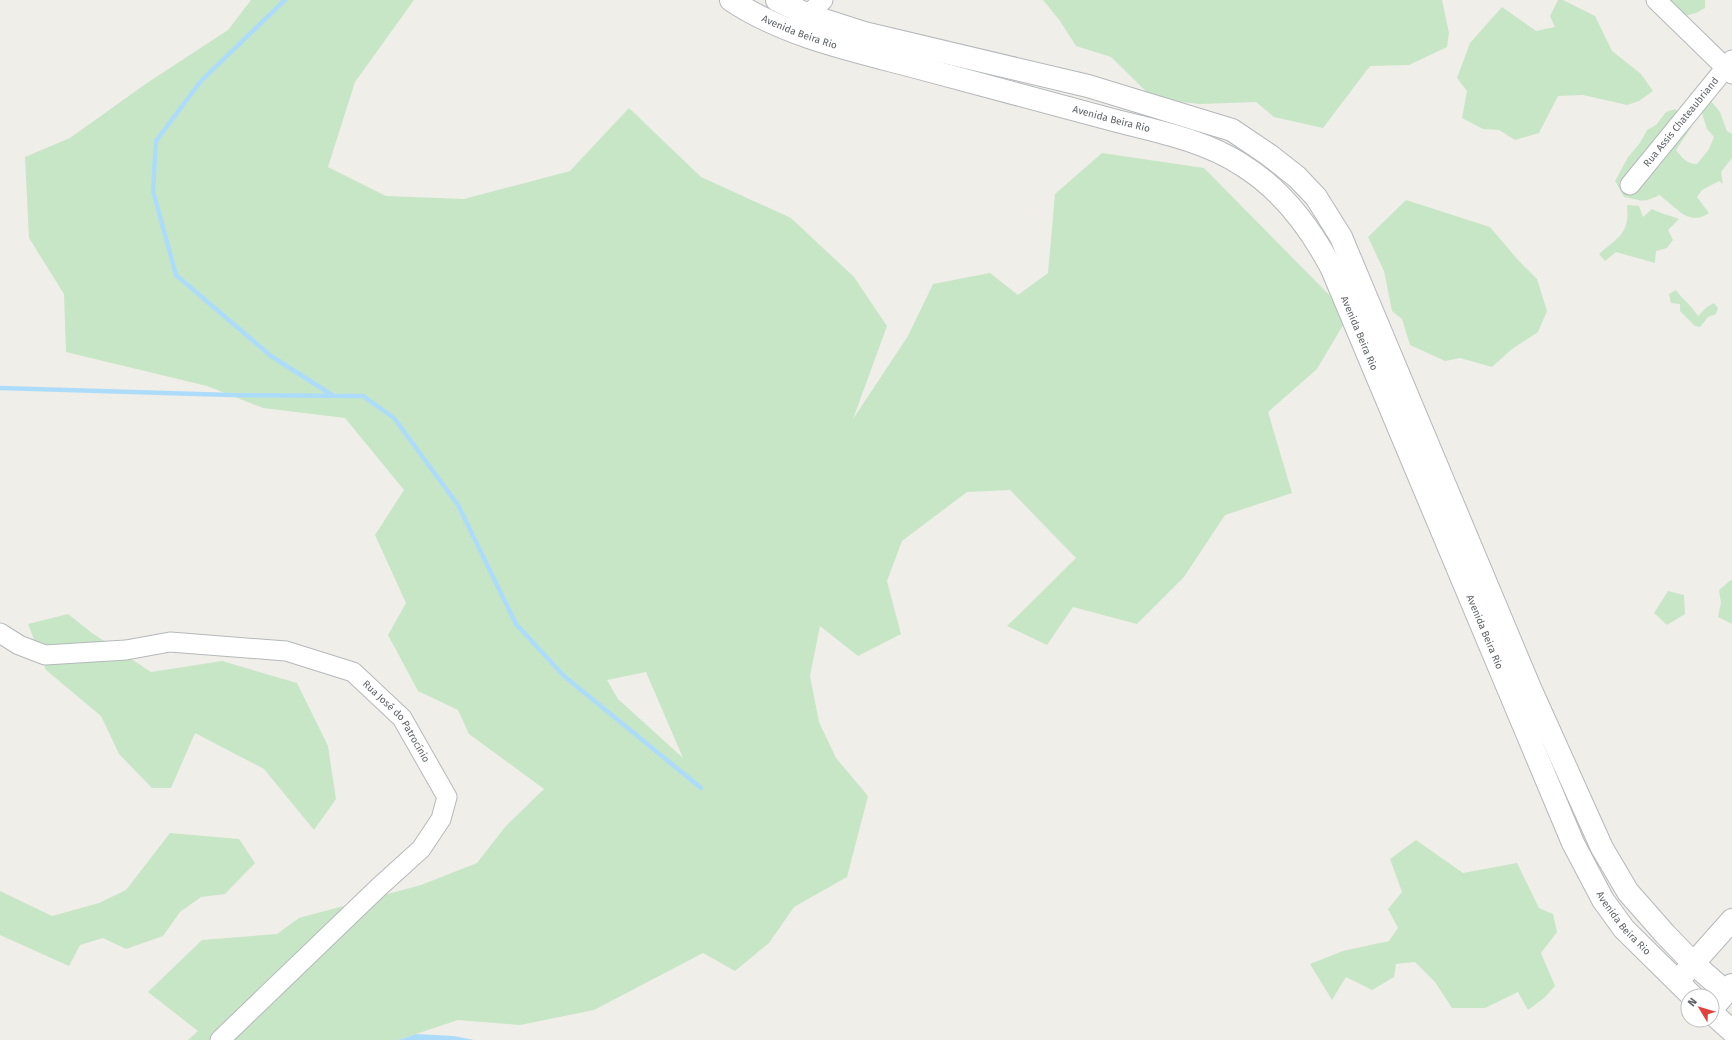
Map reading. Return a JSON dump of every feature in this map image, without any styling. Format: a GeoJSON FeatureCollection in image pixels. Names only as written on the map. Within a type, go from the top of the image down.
{"type":"FeatureCollection","features":[{"type":"Feature","properties":{"kind":"main road","name":"Avenida Beira Rio"},"geometry":{"type":"LineString","coordinates":[[731,0],[789,31],[871,55],[1167,134],[1219,152],[1243,165],[1268,185],[1302,222],[1318,243],[1332,269],[1573,843],[1603,900],[1624,929],[1683,988]]}},
{"type":"Feature","properties":{"kind":"main road","name":"Avenida Beira Rio"},"geometry":{"type":"LineString","coordinates":[[777,0],[815,7],[864,33],[1088,86],[1232,130],[1269,155],[1297,177],[1316,197],[1341,238],[1530,688],[1602,848],[1628,892],[1665,934],[1694,963],[1730,991]]}},
{"type":"Feature","properties":{"kind":"main road"},"geometry":{"type":"LineString","coordinates":[[1080,111],[1088,86]]}},
{"type":"Feature","properties":{"kind":"main road"},"geometry":{"type":"LineString","coordinates":[[1684,988],[1694,963],[1732,920]]}},
{"type":"Feature","properties":{"kind":"main road"},"geometry":{"type":"LineString","coordinates":[[1720,1000],[1730,991]]}},
{"type":"Feature","properties":{"kind":"main road"},"geometry":{"type":"LineString","coordinates":[[1720,1021],[1732,1032]]}},
{"type":"Feature","properties":{"kind":"street"},"geometry":{"type":"LineString","coordinates":[[1656,0],[1730,68]]}},
{"type":"Feature","properties":{"kind":"street","name":"Rua Assis Chateaubriand"},"geometry":{"type":"LineString","coordinates":[[1630,185],[1730,68]]}},
{"type":"Feature","properties":{"kind":"street","name":"Rua José do Patrocínio"},"geometry":{"type":"LineString","coordinates":[[0,633],[18,645],[45,655],[126,650],[170,642],[286,651],[353,672],[402,718],[447,797],[441,818],[421,849],[379,887],[220,1040]]}},
{"type":"Feature","properties":{"kind":"green space"},"geometry":{"type":"Polygon","coordinates":[[[251,0],[414,0],[355,82],[328,167],[386,196],[464,199],[570,171],[629,108],[701,177],[791,218],[854,277],[887,326],[853,419],[908,336],[933,284],[990,273],[1018,295],[1048,273],[1055,194],[1102,153],[1204,168],[1349,315],[1317,369],[1268,412],[1292,493],[1225,515],[1184,577],[1137,624],[1073,607],[1047,645],[1007,626],[1076,558],[1010,490],[967,492],[902,541],[887,581],[901,634],[858,656],[820,626],[810,676],[819,722],[836,758],[868,796],[847,877],[794,907],[769,943],[735,971],[703,953],[594,1010],[520,1025],[458,1020],[398,1040],[188,1040],[198,1031],[148,992],[202,940],[277,934],[299,918],[421,885],[477,863],[505,827],[544,789],[469,734],[458,710],[418,691],[388,635],[406,603],[375,535],[404,490],[345,418],[263,408],[207,386],[66,352],[64,294],[29,238],[25,157],[70,138],[147,83],[228,30],[251,0]],[[646,672],[607,680],[618,699],[683,758],[646,672]]]}},
{"type":"Feature","properties":{"kind":"green space"},"geometry":{"type":"Polygon","coordinates":[[[1043,0],[1442,0],[1449,33],[1447,47],[1409,65],[1370,66],[1323,128],[1274,117],[1256,102],[1200,104],[1154,99],[1111,57],[1076,46],[1060,21],[1043,0]]]}},
{"type":"Feature","properties":{"kind":"green space"},"geometry":{"type":"Polygon","coordinates":[[[1558,0],[1563,0],[1595,16],[1612,51],[1641,74],[1653,91],[1639,101],[1627,105],[1583,95],[1558,96],[1539,133],[1515,140],[1499,130],[1483,129],[1462,118],[1467,91],[1457,78],[1470,43],[1502,7],[1536,31],[1555,27],[1550,16],[1558,0]]]}},
{"type":"Feature","properties":{"kind":"green space"},"geometry":{"type":"Polygon","coordinates":[[[1666,0],[1705,0],[1705,8],[1696,13],[1684,16],[1666,0]]]}},
{"type":"Feature","properties":{"kind":"green space"},"geometry":{"type":"Polygon","coordinates":[[[1710,100],[1720,112],[1727,131],[1732,134],[1732,158],[1721,172],[1723,184],[1719,181],[1702,190],[1697,197],[1709,213],[1701,217],[1688,217],[1659,195],[1649,200],[1638,200],[1624,197],[1615,181],[1628,157],[1640,143],[1647,130],[1656,125],[1666,112],[1675,109],[1686,117],[1692,126],[1676,150],[1685,160],[1690,163],[1697,164],[1709,149],[1714,137],[1707,129],[1702,113],[1710,100]]]}},
{"type":"Feature","properties":{"kind":"green space"},"geometry":{"type":"Polygon","coordinates":[[[1406,200],[1490,227],[1518,260],[1537,279],[1547,311],[1538,332],[1512,349],[1492,367],[1460,358],[1445,361],[1410,345],[1402,319],[1392,311],[1384,271],[1368,237],[1406,200]]]}},
{"type":"Feature","properties":{"kind":"green space"},"geometry":{"type":"Polygon","coordinates":[[[1627,205],[1639,206],[1643,217],[1652,209],[1679,219],[1668,230],[1673,240],[1667,248],[1656,251],[1655,263],[1616,252],[1605,261],[1599,254],[1622,234],[1627,222],[1627,205]]]}},
{"type":"Feature","properties":{"kind":"green space"},"geometry":{"type":"Polygon","coordinates":[[[1676,290],[1698,316],[1707,307],[1714,303],[1718,308],[1716,314],[1708,317],[1700,327],[1695,326],[1680,311],[1680,304],[1671,303],[1669,294],[1676,290]]]}},
{"type":"Feature","properties":{"kind":"green space"},"geometry":{"type":"Polygon","coordinates":[[[1731,580],[1732,624],[1718,617],[1721,603],[1719,590],[1731,580]]]}},
{"type":"Feature","properties":{"kind":"green space"},"geometry":{"type":"Polygon","coordinates":[[[1668,591],[1684,595],[1685,614],[1667,625],[1654,613],[1668,591]]]}},
{"type":"Feature","properties":{"kind":"green space"},"geometry":{"type":"Polygon","coordinates":[[[68,614],[92,633],[151,672],[222,661],[297,683],[328,746],[336,799],[314,830],[264,769],[195,733],[171,788],[152,788],[119,754],[101,716],[46,670],[28,624],[68,614]]]}},
{"type":"Feature","properties":{"kind":"green space"},"geometry":{"type":"Polygon","coordinates":[[[170,833],[239,839],[255,863],[225,894],[201,897],[180,912],[163,936],[126,949],[103,938],[80,945],[69,966],[0,935],[0,891],[52,916],[99,903],[126,890],[170,833]]]}},
{"type":"Feature","properties":{"kind":"green space"},"geometry":{"type":"Polygon","coordinates":[[[1416,840],[1463,873],[1517,863],[1539,908],[1553,914],[1557,932],[1541,953],[1555,986],[1544,998],[1528,1010],[1518,992],[1485,1008],[1452,1008],[1435,982],[1415,962],[1396,964],[1394,977],[1372,990],[1346,977],[1332,1000],[1310,964],[1343,951],[1389,941],[1398,928],[1388,909],[1402,892],[1390,859],[1416,840]]]}},
{"type":"Feature","properties":{"kind":"water"},"geometry":{"type":"Polygon","coordinates":[[[416,1034],[454,1036],[474,1040],[398,1040],[416,1034]]]}},
{"type":"Feature","properties":{"kind":"waterway"},"geometry":{"type":"LineString","coordinates":[[285,0],[201,81],[156,141],[153,191],[176,275],[271,356],[332,395]]}},
{"type":"Feature","properties":{"kind":"waterway"},"geometry":{"type":"LineString","coordinates":[[0,388],[231,395],[363,396],[394,418],[458,505],[516,624],[564,676],[701,788]]}}]}
